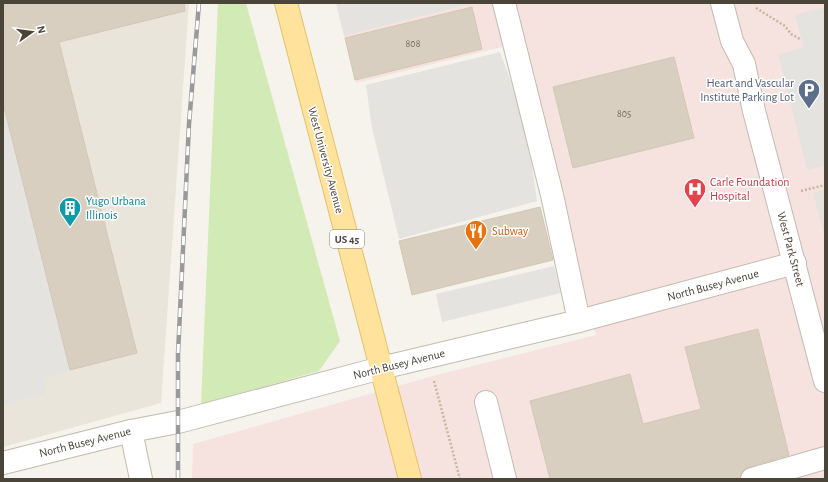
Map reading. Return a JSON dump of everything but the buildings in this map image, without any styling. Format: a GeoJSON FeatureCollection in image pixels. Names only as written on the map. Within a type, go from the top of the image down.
{"type":"FeatureCollection","features":[{"type":"Feature","properties":{"kind":"main road","name":"West University Avenue"},"geometry":{"type":"LineString","coordinates":[[291,4],[410,479]]}},
{"type":"Feature","properties":{"kind":"street"},"geometry":{"type":"LineString","coordinates":[[504,3],[552,195],[579,322]]}},
{"type":"Feature","properties":{"kind":"street","name":"West Park Street"},"geometry":{"type":"LineString","coordinates":[[722,3],[732,41],[744,64],[754,110],[825,381]]}},
{"type":"Feature","properties":{"kind":"street","name":"North Busey Avenue"},"geometry":{"type":"LineString","coordinates":[[3,463],[131,431],[178,422],[381,368],[579,322],[795,263]]}},
{"type":"Feature","properties":{"kind":"street"},"geometry":{"type":"LineString","coordinates":[[486,402],[505,479]]}},
{"type":"Feature","properties":{"kind":"street"},"geometry":{"type":"LineString","coordinates":[[131,431],[141,479]]}},
{"type":"Feature","properties":{"kind":"street"},"geometry":{"type":"LineString","coordinates":[[752,479],[825,458]]}},
{"type":"Feature","properties":{"kind":"path"},"geometry":{"type":"LineString","coordinates":[[756,8],[785,26],[791,34],[800,39]]}},
{"type":"Feature","properties":{"kind":"path"},"geometry":{"type":"LineString","coordinates":[[799,191],[825,185]]}},
{"type":"Feature","properties":{"kind":"path"},"geometry":{"type":"LineString","coordinates":[[434,379],[460,479]]}},
{"type":"Feature","properties":{"kind":"shaded area"},"geometry":{"type":"Polygon","coordinates":[[[3,3],[189,3],[161,403],[3,447],[3,3]]]}},
{"type":"Feature","properties":{"kind":"shaded area","name":"Carle Foundation Hospital"},"geometry":{"type":"Polygon","coordinates":[[[336,3],[825,3],[825,479],[192,479],[193,444],[433,376],[596,335],[522,42],[356,83],[336,3]]]}},
{"type":"Feature","properties":{"kind":"shaded area"},"geometry":{"type":"Polygon","coordinates":[[[336,3],[473,3],[344,36],[336,3]]]}},
{"type":"Feature","properties":{"kind":"shaded area","name":"Heart and Vascular Institute Parking Lot"},"geometry":{"type":"Polygon","coordinates":[[[825,7],[825,166],[807,170],[778,54],[798,49],[803,46],[795,15],[825,7]]]}},
{"type":"Feature","properties":{"kind":"shaded area"},"geometry":{"type":"Polygon","coordinates":[[[500,52],[517,99],[529,145],[537,201],[399,239],[372,128],[366,85],[500,52]]]}},
{"type":"Feature","properties":{"kind":"shaded area"},"geometry":{"type":"Polygon","coordinates":[[[3,103],[70,370],[43,378],[46,394],[3,405],[3,103]]]}},
{"type":"Feature","properties":{"kind":"shaded area"},"geometry":{"type":"Polygon","coordinates":[[[825,189],[825,238],[813,193],[825,189]]]}},
{"type":"Feature","properties":{"kind":"shaded area"},"geometry":{"type":"Polygon","coordinates":[[[554,266],[561,293],[442,322],[436,294],[554,266]]]}},
{"type":"Feature","properties":{"kind":"green space"},"geometry":{"type":"Polygon","coordinates":[[[218,3],[246,3],[340,341],[319,371],[201,404],[218,3]]]}},
{"type":"Feature","properties":{"kind":"railway"},"geometry":{"type":"LineString","coordinates":[[178,479],[178,354],[189,124],[199,3]]}},
{"type":"Feature","properties":{"kind":"place","name":"Heart and Vascular Institute Parking Lot"},"geometry":{"type":"Point","coordinates":[809,110]}},
{"type":"Feature","properties":{"kind":"place","name":"Carle Foundation Hospital"},"geometry":{"type":"Point","coordinates":[695,208]}},
{"type":"Feature","properties":{"kind":"place","name":"Yugo Urbana Illinois"},"geometry":{"type":"Point","coordinates":[70,228]}},
{"type":"Feature","properties":{"kind":"place","name":"Subway"},"geometry":{"type":"Point","coordinates":[476,250]}}]}
